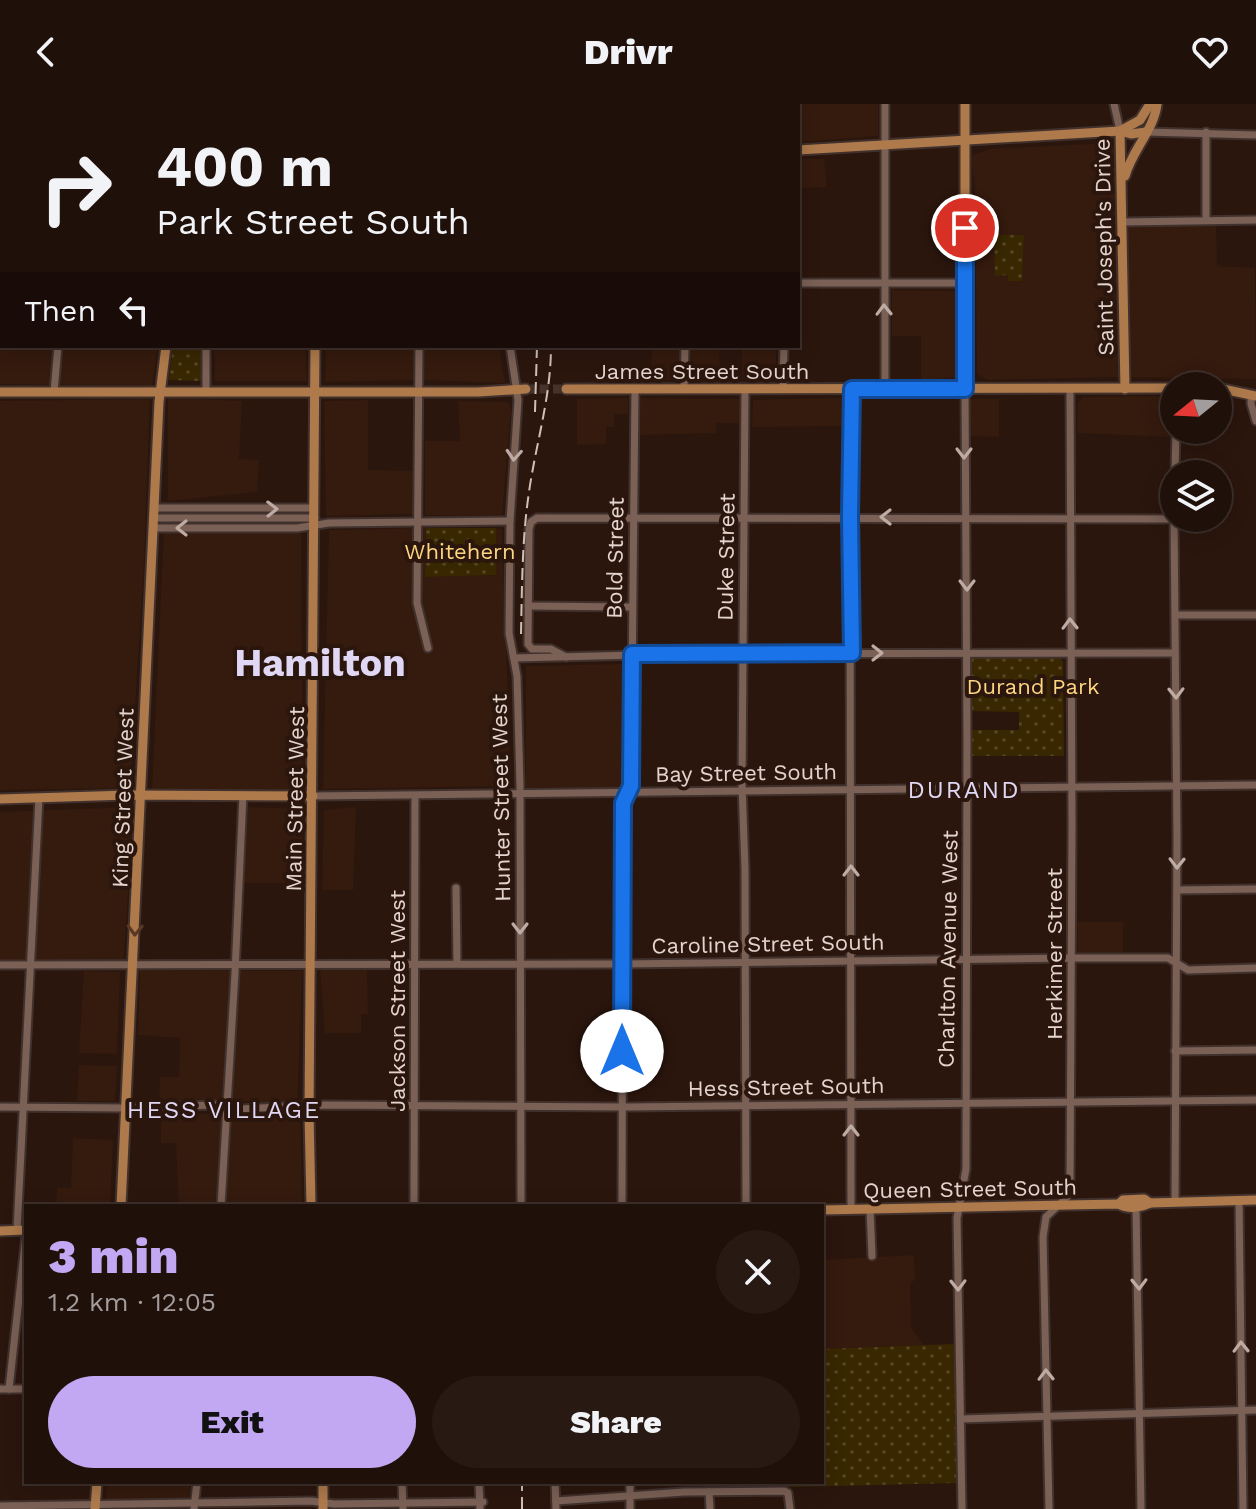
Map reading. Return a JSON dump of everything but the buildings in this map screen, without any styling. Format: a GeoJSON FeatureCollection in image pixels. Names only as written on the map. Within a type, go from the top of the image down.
{"type":"FeatureCollection","features":[{"type":"Feature","properties":{"kind":"main road"},"geometry":{"type":"LineString","coordinates":[[965,104],[965,389]]}},
{"type":"Feature","properties":{"kind":"main road"},"geometry":{"type":"LineString","coordinates":[[1120,131],[1140,120],[1150,104]]}},
{"type":"Feature","properties":{"kind":"main road"},"geometry":{"type":"LineString","coordinates":[[1122,187],[1131,158],[1156,109]]}},
{"type":"Feature","properties":{"kind":"main road","name":"Saint Joseph's Drive"},"geometry":{"type":"LineString","coordinates":[[1120,131],[1125,389]]}},
{"type":"Feature","properties":{"kind":"main road"},"geometry":{"type":"LineString","coordinates":[[800,150],[1146,132]]}},
{"type":"Feature","properties":{"kind":"main road","name":"King Street West"},"geometry":{"type":"LineString","coordinates":[[121,1204],[153,518],[166,348]]}},
{"type":"Feature","properties":{"kind":"main road","name":"Main Street West"},"geometry":{"type":"LineString","coordinates":[[311,1204],[309,1107],[315,348]]}},
{"type":"Feature","properties":{"kind":"main road","name":"James Street South"},"geometry":{"type":"LineString","coordinates":[[566,389],[1160,388]]}},
{"type":"Feature","properties":{"kind":"main road"},"geometry":{"type":"LineString","coordinates":[[0,392],[419,392],[521,389]]}},
{"type":"Feature","properties":{"kind":"main road"},"geometry":{"type":"LineString","coordinates":[[1232,391],[1254,396]]}},
{"type":"Feature","properties":{"kind":"main road","name":"Bay Street South"},"geometry":{"type":"LineString","coordinates":[[0,799],[313,796]]}},
{"type":"Feature","properties":{"kind":"main road","name":"Queen Street South"},"geometry":{"type":"LineString","coordinates":[[1119,1204],[1123,1200],[1134,1199],[1144,1199],[1150,1203]]}},
{"type":"Feature","properties":{"kind":"main road","name":"Queen Street South"},"geometry":{"type":"LineString","coordinates":[[824,1210],[1119,1204],[1136,1207],[1150,1203],[1256,1200]]}},
{"type":"Feature","properties":{"kind":"main road"},"geometry":{"type":"LineString","coordinates":[[0,1231],[23,1232]]}},
{"type":"Feature","properties":{"kind":"main road"},"geometry":{"type":"LineString","coordinates":[[95,1507],[97,1484]]}},
{"type":"Feature","properties":{"kind":"main road"},"geometry":{"type":"LineString","coordinates":[[323,1484],[323,1506]]}},
{"type":"Feature","properties":{"kind":"street"},"geometry":{"type":"LineString","coordinates":[[885,104],[885,388]]}},
{"type":"Feature","properties":{"kind":"street","name":"Saint Joseph's Drive"},"geometry":{"type":"LineString","coordinates":[[1114,104],[1120,131]]}},
{"type":"Feature","properties":{"kind":"street"},"geometry":{"type":"LineString","coordinates":[[1156,109],[1159,126],[1171,131]]}},
{"type":"Feature","properties":{"kind":"street"},"geometry":{"type":"LineString","coordinates":[[1146,132],[1256,135]]}},
{"type":"Feature","properties":{"kind":"street"},"geometry":{"type":"LineString","coordinates":[[1206,132],[1206,220]]}},
{"type":"Feature","properties":{"kind":"street"},"geometry":{"type":"LineString","coordinates":[[1123,222],[1256,220]]}},
{"type":"Feature","properties":{"kind":"street"},"geometry":{"type":"LineString","coordinates":[[800,283],[965,283]]}},
{"type":"Feature","properties":{"kind":"street"},"geometry":{"type":"LineString","coordinates":[[54,392],[58,348]]}},
{"type":"Feature","properties":{"kind":"street"},"geometry":{"type":"LineString","coordinates":[[206,348],[206,392]]}},
{"type":"Feature","properties":{"kind":"street"},"geometry":{"type":"LineString","coordinates":[[419,348],[417,605],[428,648]]}},
{"type":"Feature","properties":{"kind":"street","name":"Hunter Street West"},"geometry":{"type":"LineString","coordinates":[[511,348],[521,389],[510,521],[509,633],[517,676],[520,794],[521,1204]]}},
{"type":"Feature","properties":{"kind":"street"},"geometry":{"type":"LineString","coordinates":[[684,389],[685,348]]}},
{"type":"Feature","properties":{"kind":"street"},"geometry":{"type":"LineString","coordinates":[[783,388],[784,348]]}},
{"type":"Feature","properties":{"kind":"street","name":"Herkimer Street"},"geometry":{"type":"LineString","coordinates":[[1049,1509],[1043,1237],[1046,1217],[1070,1192],[1070,388]]}},
{"type":"Feature","properties":{"kind":"street","name":"Bold Street"},"geometry":{"type":"LineString","coordinates":[[622,1204],[623,803],[631,778],[635,389]]}},
{"type":"Feature","properties":{"kind":"street","name":"Duke Street"},"geometry":{"type":"LineString","coordinates":[[745,389],[743,791],[746,1204]]}},
{"type":"Feature","properties":{"kind":"street"},"geometry":{"type":"LineString","coordinates":[[851,1209],[852,389]]}},
{"type":"Feature","properties":{"kind":"street","name":"Charlton Avenue West"},"geometry":{"type":"LineString","coordinates":[[962,1509],[957,1218],[966,1169],[965,389]]}},
{"type":"Feature","properties":{"kind":"street"},"geometry":{"type":"LineString","coordinates":[[1254,396],[1251,404],[1256,421]]}},
{"type":"Feature","properties":{"kind":"street"},"geometry":{"type":"LineString","coordinates":[[153,518],[315,516],[419,522],[510,521]]}},
{"type":"Feature","properties":{"kind":"street"},"geometry":{"type":"LineString","coordinates":[[153,518],[297,528],[315,516]]}},
{"type":"Feature","properties":{"kind":"street"},"geometry":{"type":"LineString","coordinates":[[566,657],[553,650],[529,647],[531,522],[540,517],[1160,518]]}},
{"type":"Feature","properties":{"kind":"street"},"geometry":{"type":"LineString","coordinates":[[1174,532],[1177,785],[1175,1202]]}},
{"type":"Feature","properties":{"kind":"street"},"geometry":{"type":"LineString","coordinates":[[528,606],[632,607]]}},
{"type":"Feature","properties":{"kind":"street"},"geometry":{"type":"LineString","coordinates":[[1176,615],[1256,615]]}},
{"type":"Feature","properties":{"kind":"street"},"geometry":{"type":"LineString","coordinates":[[514,658],[632,654],[1175,653]]}},
{"type":"Feature","properties":{"kind":"street","name":"Bay Street South"},"geometry":{"type":"LineString","coordinates":[[313,796],[1256,785]]}},
{"type":"Feature","properties":{"kind":"street"},"geometry":{"type":"LineString","coordinates":[[221,1204],[243,795]]}},
{"type":"Feature","properties":{"kind":"street","name":"Jackson Street West"},"geometry":{"type":"LineString","coordinates":[[414,1204],[415,796]]}},
{"type":"Feature","properties":{"kind":"street"},"geometry":{"type":"LineString","coordinates":[[5,1389],[23,1232],[24,1107],[39,798]]}},
{"type":"Feature","properties":{"kind":"street"},"geometry":{"type":"LineString","coordinates":[[456,888],[457,963]]}},
{"type":"Feature","properties":{"kind":"street"},"geometry":{"type":"LineString","coordinates":[[1177,890],[1256,889]]}},
{"type":"Feature","properties":{"kind":"street","name":"Caroline Street South"},"geometry":{"type":"LineString","coordinates":[[0,965],[622,964],[1168,958],[1188,970],[1256,968]]}},
{"type":"Feature","properties":{"kind":"street"},"geometry":{"type":"LineString","coordinates":[[1175,1051],[1256,1050]]}},
{"type":"Feature","properties":{"kind":"street","name":"Hess Street South"},"geometry":{"type":"LineString","coordinates":[[0,1107],[621,1107],[1256,1100]]}},
{"type":"Feature","properties":{"kind":"street"},"geometry":{"type":"LineString","coordinates":[[1239,1200],[1243,1509]]}},
{"type":"Feature","properties":{"kind":"street"},"geometry":{"type":"LineString","coordinates":[[1136,1207],[1141,1509]]}},
{"type":"Feature","properties":{"kind":"street"},"geometry":{"type":"LineString","coordinates":[[870,1209],[872,1256]]}},
{"type":"Feature","properties":{"kind":"street"},"geometry":{"type":"LineString","coordinates":[[961,1419],[1256,1410]]}},
{"type":"Feature","properties":{"kind":"street"},"geometry":{"type":"LineString","coordinates":[[194,1506],[197,1484]]}},
{"type":"Feature","properties":{"kind":"street"},"geometry":{"type":"LineString","coordinates":[[402,1484],[403,1506]]}},
{"type":"Feature","properties":{"kind":"street"},"geometry":{"type":"LineString","coordinates":[[0,1506],[481,1504],[479,1484]]}},
{"type":"Feature","properties":{"kind":"street"},"geometry":{"type":"LineString","coordinates":[[555,1484],[556,1505],[630,1496],[784,1491],[788,1493],[790,1509]]}},
{"type":"Feature","properties":{"kind":"street"},"geometry":{"type":"LineString","coordinates":[[630,1484],[630,1509]]}},
{"type":"Feature","properties":{"kind":"street"},"geometry":{"type":"LineString","coordinates":[[709,1492],[710,1509]]}},
{"type":"Feature","properties":{"kind":"shaded area"},"geometry":{"type":"Polygon","coordinates":[[[800,104],[878,104],[878,136],[800,142],[800,104]]]}},
{"type":"Feature","properties":{"kind":"shaded area"},"geometry":{"type":"Polygon","coordinates":[[[1109,143],[1114,149],[1116,223],[1133,227],[1216,225],[1217,266],[1255,268],[1256,379],[1232,379],[1232,372],[1160,372],[1160,378],[988,380],[977,374],[975,186],[971,159],[973,155],[990,149],[1109,143]]]}},
{"type":"Feature","properties":{"kind":"shaded area"},"geometry":{"type":"Polygon","coordinates":[[[800,159],[824,159],[827,187],[800,188],[800,159]]]}},
{"type":"Feature","properties":{"kind":"shaded area"},"geometry":{"type":"Polygon","coordinates":[[[892,290],[956,291],[956,377],[921,380],[921,336],[892,336],[892,290]]]}},
{"type":"Feature","properties":{"kind":"shaded area"},"geometry":{"type":"Polygon","coordinates":[[[0,348],[158,348],[152,386],[0,384],[0,348]]]}},
{"type":"Feature","properties":{"kind":"shaded area"},"geometry":{"type":"Polygon","coordinates":[[[214,348],[306,348],[307,381],[215,381],[214,348]]]}},
{"type":"Feature","properties":{"kind":"shaded area"},"geometry":{"type":"Polygon","coordinates":[[[326,348],[414,348],[414,380],[325,382],[326,348]]]}},
{"type":"Feature","properties":{"kind":"shaded area"},"geometry":{"type":"Polygon","coordinates":[[[424,348],[499,348],[505,383],[424,380],[424,348]]]}},
{"type":"Feature","properties":{"kind":"shaded area"},"geometry":{"type":"Polygon","coordinates":[[[652,348],[680,348],[681,380],[651,380],[652,348]]]}},
{"type":"Feature","properties":{"kind":"shaded area"},"geometry":{"type":"Polygon","coordinates":[[[690,348],[719,348],[720,379],[691,379],[690,348]]]}},
{"type":"Feature","properties":{"kind":"shaded area"},"geometry":{"type":"Polygon","coordinates":[[[742,348],[776,348],[776,378],[742,379],[742,348]]]}},
{"type":"Feature","properties":{"kind":"shaded area"},"geometry":{"type":"Polygon","coordinates":[[[1160,396],[1160,437],[1077,433],[1078,403],[1084,397],[1160,396]]]}},
{"type":"Feature","properties":{"kind":"shaded area"},"geometry":{"type":"Polygon","coordinates":[[[168,398],[242,401],[239,459],[259,460],[257,492],[168,501],[168,398]]]}},
{"type":"Feature","properties":{"kind":"shaded area"},"geometry":{"type":"Polygon","coordinates":[[[628,398],[628,414],[614,414],[614,427],[606,427],[606,444],[577,445],[577,399],[628,398]]]}},
{"type":"Feature","properties":{"kind":"shaded area"},"geometry":{"type":"Polygon","coordinates":[[[641,398],[740,399],[739,423],[716,423],[716,433],[640,435],[641,398]]]}},
{"type":"Feature","properties":{"kind":"shaded area"},"geometry":{"type":"Polygon","coordinates":[[[843,398],[842,426],[752,427],[753,400],[843,398]]]}},
{"type":"Feature","properties":{"kind":"shaded area"},"geometry":{"type":"Polygon","coordinates":[[[150,399],[130,788],[0,790],[0,401],[150,399]]]}},
{"type":"Feature","properties":{"kind":"shaded area"},"geometry":{"type":"Polygon","coordinates":[[[973,399],[999,399],[999,437],[970,436],[970,402],[973,399]]]}},
{"type":"Feature","properties":{"kind":"shaded area"},"geometry":{"type":"Polygon","coordinates":[[[368,400],[368,470],[413,471],[414,514],[326,516],[324,401],[368,400]]]}},
{"type":"Feature","properties":{"kind":"shaded area"},"geometry":{"type":"Polygon","coordinates":[[[458,401],[507,402],[511,407],[502,516],[425,515],[425,441],[460,441],[458,401]]]}},
{"type":"Feature","properties":{"kind":"shaded area"},"geometry":{"type":"Polygon","coordinates":[[[426,528],[425,577],[495,575],[496,528],[502,529],[511,786],[323,789],[329,530],[426,528]]]}},
{"type":"Feature","properties":{"kind":"shaded area"},"geometry":{"type":"Polygon","coordinates":[[[164,530],[301,534],[303,792],[152,789],[164,530]]]}},
{"type":"Feature","properties":{"kind":"shaded area"},"geometry":{"type":"Polygon","coordinates":[[[626,664],[625,781],[621,789],[526,789],[526,666],[626,664]]]}},
{"type":"Feature","properties":{"kind":"shaded area"},"geometry":{"type":"Polygon","coordinates":[[[133,807],[124,960],[0,960],[0,812],[133,807]]]}},
{"type":"Feature","properties":{"kind":"shaded area"},"geometry":{"type":"Polygon","coordinates":[[[248,807],[302,809],[303,883],[244,883],[248,807]]]}},
{"type":"Feature","properties":{"kind":"shaded area"},"geometry":{"type":"Polygon","coordinates":[[[356,807],[353,890],[322,890],[324,810],[356,807]]]}},
{"type":"Feature","properties":{"kind":"shaded area"},"geometry":{"type":"Polygon","coordinates":[[[1077,922],[1123,922],[1123,953],[1078,954],[1077,922]]]}},
{"type":"Feature","properties":{"kind":"shaded area"},"geometry":{"type":"Polygon","coordinates":[[[320,969],[367,970],[368,1014],[361,1014],[361,1033],[325,1033],[320,969]]]}},
{"type":"Feature","properties":{"kind":"shaded area"},"geometry":{"type":"Polygon","coordinates":[[[140,970],[302,971],[297,1103],[233,1101],[234,1080],[223,1081],[222,1100],[159,1102],[160,1077],[179,1077],[180,1038],[138,1035],[140,970]]]}},
{"type":"Feature","properties":{"kind":"shaded area"},"geometry":{"type":"Polygon","coordinates":[[[84,971],[120,972],[117,1054],[79,1053],[84,971]]]}},
{"type":"Feature","properties":{"kind":"shaded area"},"geometry":{"type":"Polygon","coordinates":[[[79,1065],[117,1066],[115,1101],[77,1101],[79,1065]]]}},
{"type":"Feature","properties":{"kind":"shaded area"},"geometry":{"type":"Polygon","coordinates":[[[230,1113],[300,1113],[302,1204],[224,1204],[230,1113]]]}},
{"type":"Feature","properties":{"kind":"shaded area"},"geometry":{"type":"Polygon","coordinates":[[[161,1114],[223,1114],[218,1204],[179,1204],[176,1143],[161,1143],[161,1114]]]}},
{"type":"Feature","properties":{"kind":"shaded area"},"geometry":{"type":"Polygon","coordinates":[[[73,1138],[113,1140],[110,1204],[56,1204],[57,1187],[71,1188],[73,1138]]]}},
{"type":"Feature","properties":{"kind":"shaded area"},"geometry":{"type":"Polygon","coordinates":[[[914,1255],[915,1279],[910,1284],[911,1327],[923,1345],[824,1349],[824,1260],[914,1255]]]}},
{"type":"Feature","properties":{"kind":"shaded area"},"geometry":{"type":"Polygon","coordinates":[[[107,1484],[191,1484],[189,1498],[106,1500],[107,1484]]]}},
{"type":"Feature","properties":{"kind":"green space"},"geometry":{"type":"Polygon","coordinates":[[[994,235],[1024,235],[1022,281],[1008,281],[1008,275],[995,276],[994,235]]]}},
{"type":"Feature","properties":{"kind":"green space"},"geometry":{"type":"Polygon","coordinates":[[[173,348],[202,348],[202,381],[169,380],[173,348]]]}},
{"type":"Feature","properties":{"kind":"green space","name":"Whitehern"},"geometry":{"type":"Polygon","coordinates":[[[426,528],[496,528],[496,575],[425,577],[426,528]]]}},
{"type":"Feature","properties":{"kind":"green space","name":"Durand Park"},"geometry":{"type":"Polygon","coordinates":[[[1059,657],[1063,662],[1064,756],[970,756],[971,730],[1019,730],[1019,712],[971,711],[971,658],[1059,657]]]}},
{"type":"Feature","properties":{"kind":"green space"},"geometry":{"type":"Polygon","coordinates":[[[955,1344],[956,1483],[753,1488],[753,1484],[824,1484],[824,1349],[955,1344]]]}},
{"type":"Feature","properties":{"kind":"tunnel"},"geometry":{"type":"LineString","coordinates":[[526,389],[566,389]]}},
{"type":"Feature","properties":{"kind":"railway"},"geometry":{"type":"LineString","coordinates":[[535,412],[537,348]]}},
{"type":"Feature","properties":{"kind":"railway"},"geometry":{"type":"LineString","coordinates":[[521,634],[527,510],[546,402],[551,348]]}},
{"type":"Feature","properties":{"kind":"railway"},"geometry":{"type":"LineString","coordinates":[[522,1484],[522,1509]]}},
{"type":"Feature","properties":{"kind":"district","name":"Hamilton"},"geometry":{"type":"Point","coordinates":[320,663]}},
{"type":"Feature","properties":{"kind":"district","name":"DURAND"},"geometry":{"type":"Point","coordinates":[964,790]}},
{"type":"Feature","properties":{"kind":"district","name":"HESS VILLAGE"},"geometry":{"type":"Point","coordinates":[224,1110]}},
{"type":"Feature","properties":{"kind":"route"},"geometry":{"type":"LineString","coordinates":[[622,1051],[623,803],[631,786],[632,654],[852,653],[852,389],[965,389],[965,228]]}}]}
